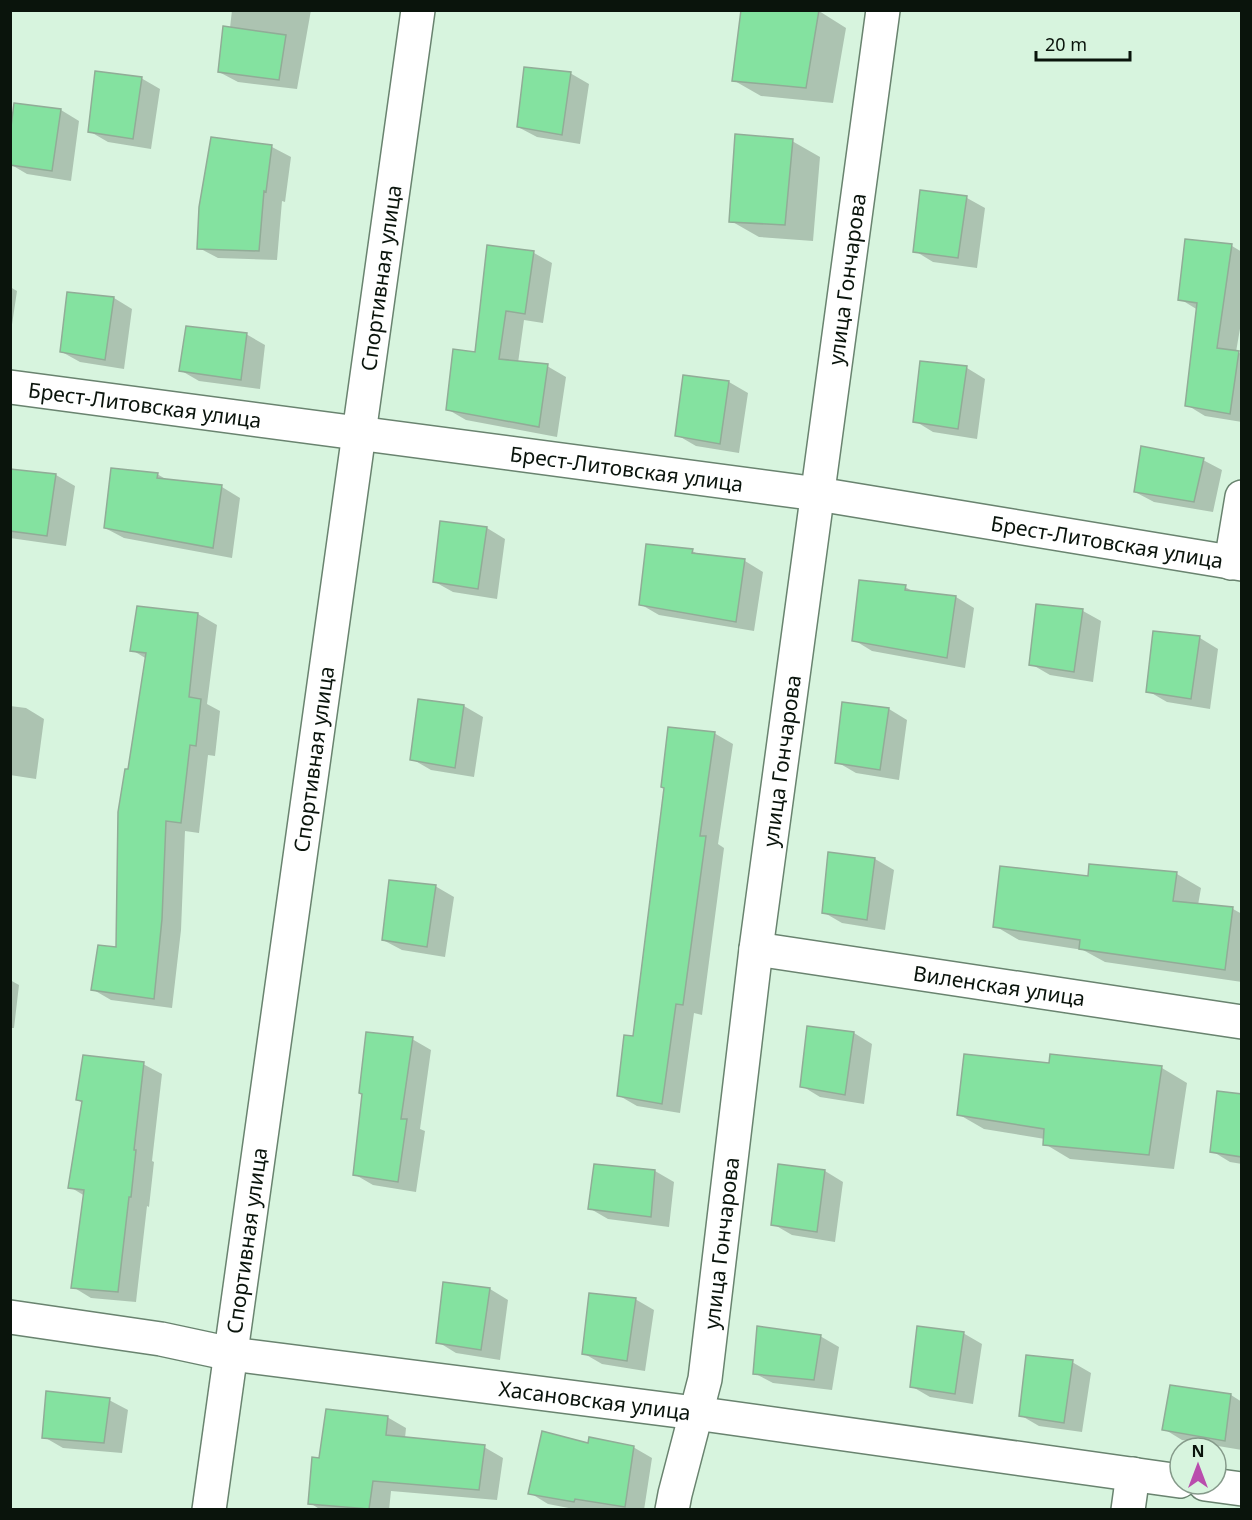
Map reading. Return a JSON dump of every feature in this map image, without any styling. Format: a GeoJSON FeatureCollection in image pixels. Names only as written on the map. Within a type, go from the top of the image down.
{"type":"FeatureCollection","features":[{"type":"Feature","properties":{"kind":"street","name":"Спортивная улица"},"geometry":{"type":"LineString","coordinates":[[209,1509],[418,10]]}},
{"type":"Feature","properties":{"kind":"street","name":"улица Гончарова"},"geometry":{"type":"LineString","coordinates":[[672,1509],[705,1379],[756,949],[883,10]]}},
{"type":"Feature","properties":{"kind":"street","name":"Брест-Литовская улица"},"geometry":{"type":"LineString","coordinates":[[10,387],[818,494],[1237,564]]}},
{"type":"Feature","properties":{"kind":"street"},"geometry":{"type":"LineString","coordinates":[[1237,564],[1242,497]]}},
{"type":"Feature","properties":{"kind":"street","name":"Виленская улица"},"geometry":{"type":"LineString","coordinates":[[756,949],[1242,1022]]}},
{"type":"Feature","properties":{"kind":"street","name":"Хасановская улица"},"geometry":{"type":"LineString","coordinates":[[10,1317],[161,1339],[231,1354],[695,1413],[1168,1478]]}},
{"type":"Feature","properties":{"kind":"street"},"geometry":{"type":"LineString","coordinates":[[1128,1509],[1133,1474]]}},
{"type":"Feature","properties":{"kind":"building"},"geometry":{"type":"Polygon","coordinates":[[[741,10],[819,10],[806,88],[732,81],[741,10]]]}},
{"type":"Feature","properties":{"kind":"building"},"geometry":{"type":"Polygon","coordinates":[[[223,26],[286,35],[279,80],[218,72],[223,26]]]}},
{"type":"Feature","properties":{"kind":"building"},"geometry":{"type":"Polygon","coordinates":[[[524,67],[571,72],[562,135],[517,127],[524,67]]]}},
{"type":"Feature","properties":{"kind":"building"},"geometry":{"type":"Polygon","coordinates":[[[95,71],[142,77],[133,139],[88,132],[95,71]]]}},
{"type":"Feature","properties":{"kind":"building"},"geometry":{"type":"Polygon","coordinates":[[[14,103],[61,109],[52,171],[10,165],[10,135],[14,103]]]}},
{"type":"Feature","properties":{"kind":"building"},"geometry":{"type":"Polygon","coordinates":[[[735,134],[793,139],[785,225],[729,222],[735,134]]]}},
{"type":"Feature","properties":{"kind":"building"},"geometry":{"type":"Polygon","coordinates":[[[211,137],[272,145],[266,192],[264,191],[259,251],[197,249],[199,207],[211,137]]]}},
{"type":"Feature","properties":{"kind":"building"},"geometry":{"type":"Polygon","coordinates":[[[920,190],[967,196],[958,258],[913,252],[920,190]]]}},
{"type":"Feature","properties":{"kind":"building"},"geometry":{"type":"Polygon","coordinates":[[[1185,239],[1232,244],[1217,348],[1239,351],[1230,414],[1185,406],[1197,303],[1178,300],[1185,239]]]}},
{"type":"Feature","properties":{"kind":"building"},"geometry":{"type":"Polygon","coordinates":[[[487,245],[534,251],[525,314],[506,311],[499,359],[548,364],[539,427],[446,410],[453,349],[475,352],[487,245]]]}},
{"type":"Feature","properties":{"kind":"building"},"geometry":{"type":"Polygon","coordinates":[[[67,292],[114,297],[105,360],[60,352],[67,292]]]}},
{"type":"Feature","properties":{"kind":"building"},"geometry":{"type":"Polygon","coordinates":[[[186,326],[247,333],[241,380],[179,371],[186,326]]]}},
{"type":"Feature","properties":{"kind":"building"},"geometry":{"type":"Polygon","coordinates":[[[920,361],[967,366],[958,429],[913,422],[920,361]]]}},
{"type":"Feature","properties":{"kind":"building"},"geometry":{"type":"Polygon","coordinates":[[[683,375],[729,381],[720,444],[675,436],[683,375]]]}},
{"type":"Feature","properties":{"kind":"building"},"geometry":{"type":"Polygon","coordinates":[[[1141,446],[1204,458],[1194,502],[1134,492],[1141,446]]]}},
{"type":"Feature","properties":{"kind":"building"},"geometry":{"type":"Polygon","coordinates":[[[111,468],[158,473],[157,478],[222,485],[213,548],[104,528],[111,468]]]}},
{"type":"Feature","properties":{"kind":"building"},"geometry":{"type":"Polygon","coordinates":[[[10,469],[56,474],[47,536],[10,531],[10,469]]]}},
{"type":"Feature","properties":{"kind":"building"},"geometry":{"type":"Polygon","coordinates":[[[440,521],[487,527],[478,589],[433,582],[440,521]]]}},
{"type":"Feature","properties":{"kind":"building"},"geometry":{"type":"Polygon","coordinates":[[[646,544],[693,549],[692,553],[745,559],[736,622],[639,605],[646,544]]]}},
{"type":"Feature","properties":{"kind":"building"},"geometry":{"type":"Polygon","coordinates":[[[859,580],[906,585],[905,590],[956,596],[947,658],[852,641],[859,580]]]}},
{"type":"Feature","properties":{"kind":"building"},"geometry":{"type":"Polygon","coordinates":[[[1036,604],[1083,609],[1074,672],[1029,665],[1036,604]]]}},
{"type":"Feature","properties":{"kind":"building"},"geometry":{"type":"Polygon","coordinates":[[[137,606],[198,613],[189,697],[201,699],[196,746],[190,745],[181,823],[166,821],[162,919],[154,999],[91,990],[98,945],[116,947],[118,812],[125,769],[128,769],[146,653],[130,651],[137,606]]]}},
{"type":"Feature","properties":{"kind":"building"},"geometry":{"type":"Polygon","coordinates":[[[1153,631],[1200,636],[1191,699],[1146,692],[1153,631]]]}},
{"type":"Feature","properties":{"kind":"building"},"geometry":{"type":"Polygon","coordinates":[[[418,699],[464,705],[455,768],[410,760],[418,699]]]}},
{"type":"Feature","properties":{"kind":"building"},"geometry":{"type":"Polygon","coordinates":[[[842,702],[889,708],[880,770],[835,763],[842,702]]]}},
{"type":"Feature","properties":{"kind":"building"},"geometry":{"type":"Polygon","coordinates":[[[668,727],[715,732],[700,836],[706,836],[683,1005],[676,1004],[662,1104],[617,1096],[624,1035],[633,1036],[664,788],[661,787],[668,727]]]}},
{"type":"Feature","properties":{"kind":"building"},"geometry":{"type":"Polygon","coordinates":[[[828,852],[875,858],[867,920],[822,913],[828,852]]]}},
{"type":"Feature","properties":{"kind":"building"},"geometry":{"type":"Polygon","coordinates":[[[1089,864],[1177,872],[1173,901],[1233,907],[1225,970],[1079,949],[1080,940],[993,927],[1000,866],[1088,876],[1089,864]]]}},
{"type":"Feature","properties":{"kind":"building"},"geometry":{"type":"Polygon","coordinates":[[[389,880],[436,885],[427,947],[382,940],[389,880]]]}},
{"type":"Feature","properties":{"kind":"building"},"geometry":{"type":"Polygon","coordinates":[[[807,1026],[854,1032],[845,1095],[800,1087],[807,1026]]]}},
{"type":"Feature","properties":{"kind":"building"},"geometry":{"type":"Polygon","coordinates":[[[366,1032],[413,1037],[401,1119],[407,1119],[398,1182],[353,1175],[366,1032]]]}},
{"type":"Feature","properties":{"kind":"building"},"geometry":{"type":"Polygon","coordinates":[[[964,1054],[1049,1063],[1050,1054],[1162,1066],[1149,1155],[1043,1145],[1044,1129],[957,1115],[964,1054]]]}},
{"type":"Feature","properties":{"kind":"building"},"geometry":{"type":"Polygon","coordinates":[[[83,1055],[144,1062],[131,1197],[129,1197],[118,1292],[71,1288],[84,1190],[68,1188],[82,1101],[76,1100],[83,1055]]]}},
{"type":"Feature","properties":{"kind":"building"},"geometry":{"type":"Polygon","coordinates":[[[1217,1091],[1242,1094],[1242,1157],[1210,1152],[1217,1091]]]}},
{"type":"Feature","properties":{"kind":"building"},"geometry":{"type":"Polygon","coordinates":[[[594,1164],[655,1170],[651,1217],[588,1209],[594,1164]]]}},
{"type":"Feature","properties":{"kind":"building"},"geometry":{"type":"Polygon","coordinates":[[[778,1164],[825,1170],[817,1232],[771,1225],[778,1164]]]}},
{"type":"Feature","properties":{"kind":"building"},"geometry":{"type":"Polygon","coordinates":[[[443,1282],[490,1288],[481,1350],[436,1343],[443,1282]]]}},
{"type":"Feature","properties":{"kind":"building"},"geometry":{"type":"Polygon","coordinates":[[[589,1293],[636,1298],[627,1361],[582,1354],[589,1293]]]}},
{"type":"Feature","properties":{"kind":"building"},"geometry":{"type":"Polygon","coordinates":[[[757,1326],[821,1335],[814,1380],[753,1374],[757,1326]]]}},
{"type":"Feature","properties":{"kind":"building"},"geometry":{"type":"Polygon","coordinates":[[[917,1326],[964,1332],[955,1394],[910,1387],[917,1326]]]}},
{"type":"Feature","properties":{"kind":"building"},"geometry":{"type":"Polygon","coordinates":[[[1026,1355],[1073,1360],[1064,1423],[1019,1416],[1026,1355]]]}},
{"type":"Feature","properties":{"kind":"building"},"geometry":{"type":"Polygon","coordinates":[[[1170,1385],[1231,1394],[1226,1436],[1196,1436],[1162,1430],[1170,1385]]]}},
{"type":"Feature","properties":{"kind":"building"},"geometry":{"type":"Polygon","coordinates":[[[46,1391],[110,1398],[104,1443],[42,1438],[46,1391]]]}},
{"type":"Feature","properties":{"kind":"building"},"geometry":{"type":"Polygon","coordinates":[[[326,1409],[388,1416],[386,1435],[485,1445],[479,1490],[373,1481],[369,1509],[308,1504],[312,1457],[319,1458],[326,1409]]]}},
{"type":"Feature","properties":{"kind":"building"},"geometry":{"type":"Polygon","coordinates":[[[542,1431],[588,1443],[589,1437],[634,1446],[625,1507],[575,1499],[574,1502],[528,1494],[542,1431]]]}}]}
